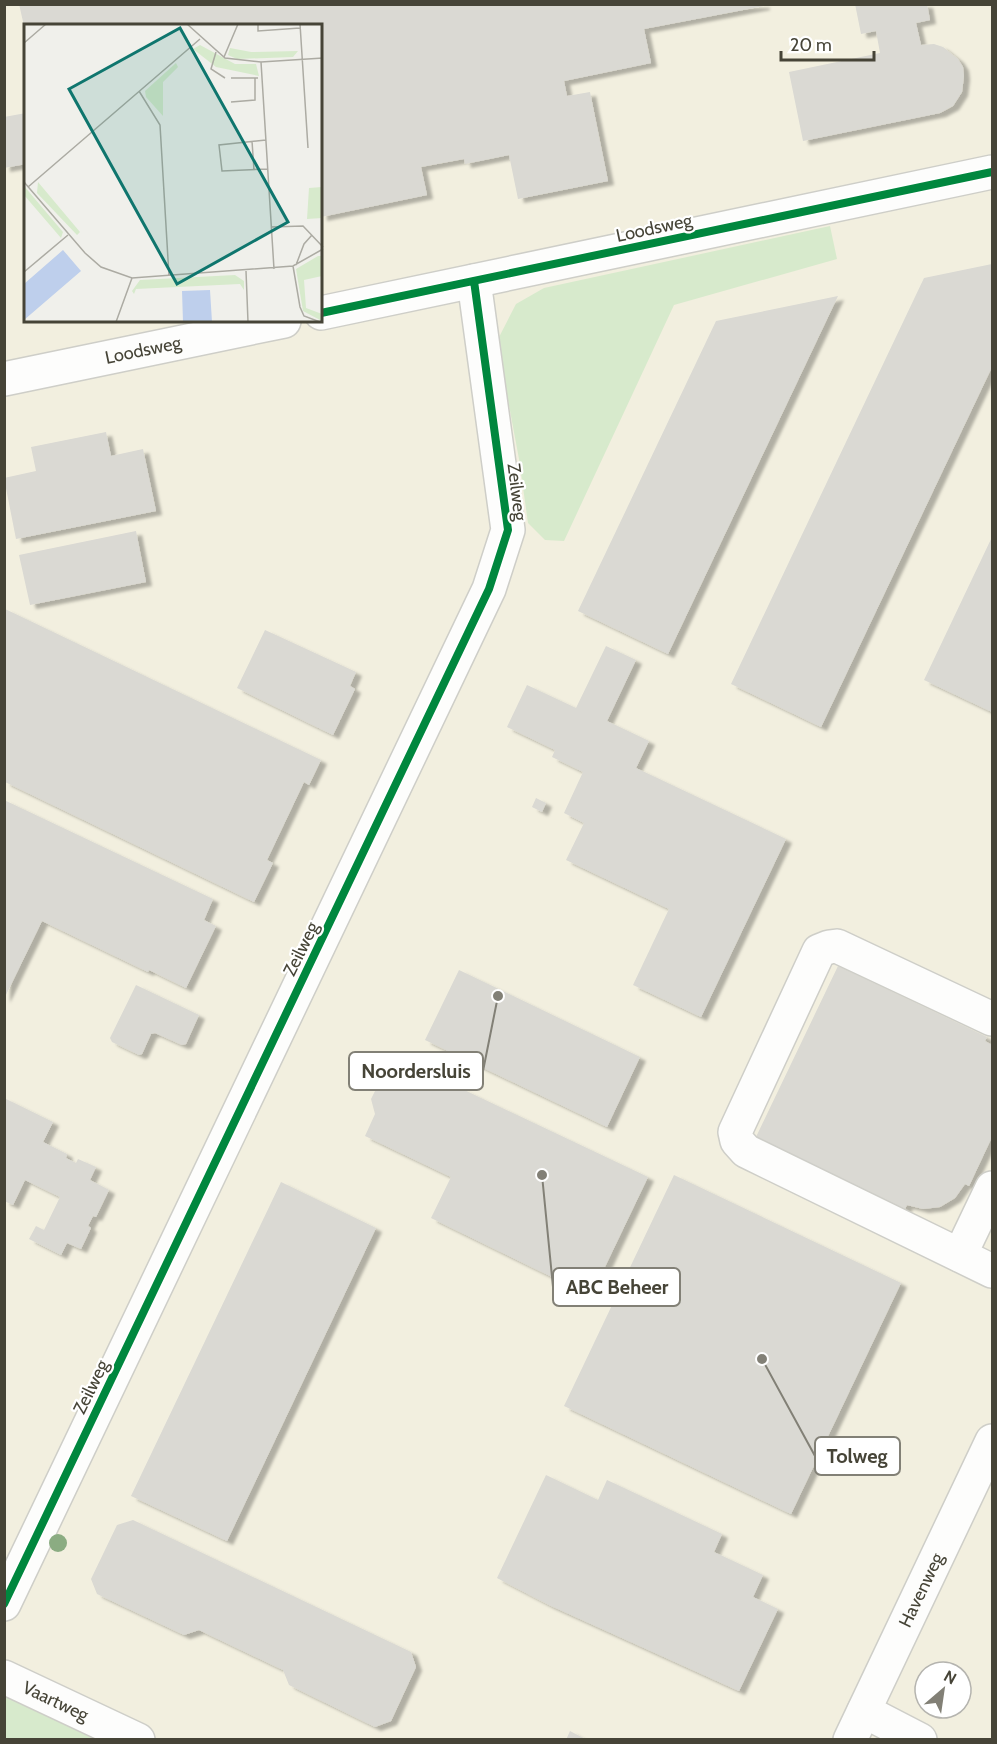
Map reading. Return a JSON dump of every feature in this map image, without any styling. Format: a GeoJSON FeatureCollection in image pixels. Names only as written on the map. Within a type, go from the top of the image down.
{"type":"FeatureCollection","features":[{"type":"Feature","properties":{"kind":"street","name":"Loodsweg"},"geometry":{"type":"LineString","coordinates":[[322,313],[993,172]]}},
{"type":"Feature","properties":{"kind":"street","name":"Zeilweg"},"geometry":{"type":"LineString","coordinates":[[4,1604],[489,590],[508,530],[474,281]]}},
{"type":"Feature","properties":{"kind":"street","name":"Loodsweg"},"geometry":{"type":"LineString","coordinates":[[4,379],[279,322]]}},
{"type":"Feature","properties":{"kind":"street"},"geometry":{"type":"LineString","coordinates":[[993,1019],[837,946],[819,951],[735,1132],[737,1141],[746,1151],[993,1271]]}},
{"type":"Feature","properties":{"kind":"street"},"geometry":{"type":"LineString","coordinates":[[960,1255],[993,1188]]}},
{"type":"Feature","properties":{"kind":"street","name":"Havenweg"},"geometry":{"type":"LineString","coordinates":[[857,1725],[993,1441]]}},
{"type":"Feature","properties":{"kind":"street","name":"Vaartweg"},"geometry":{"type":"LineString","coordinates":[[4,1677],[138,1740]]}},
{"type":"Feature","properties":{"kind":"street"},"geometry":{"type":"LineString","coordinates":[[857,1725],[920,1740]]}},
{"type":"Feature","properties":{"kind":"shaded area"},"geometry":{"type":"Polygon","coordinates":[[[5,5],[992,5],[992,1739],[5,1739],[5,5]]]}},
{"type":"Feature","properties":{"kind":"green space"},"geometry":{"type":"Polygon","coordinates":[[[830,226],[837,259],[674,305],[564,541],[545,540],[528,523],[519,459],[497,341],[516,304],[544,288],[830,226]]]}},
{"type":"Feature","properties":{"kind":"green space"},"geometry":{"type":"Polygon","coordinates":[[[5,1695],[94,1739],[5,1739],[5,1695]]]}},
{"type":"Feature","properties":{"kind":"building"},"geometry":{"type":"Polygon","coordinates":[[[19,4],[764,4],[764,6],[644,29],[651,63],[564,81],[567,96],[590,92],[608,181],[518,199],[509,155],[465,164],[464,159],[421,167],[427,195],[322,217],[322,24],[24,24],[24,26],[19,4]]]}},
{"type":"Feature","properties":{"kind":"building"},"geometry":{"type":"Polygon","coordinates":[[[855,4],[927,4],[930,20],[916,23],[921,45],[934,44],[943,47],[958,59],[963,67],[962,92],[953,106],[940,113],[803,141],[789,72],[880,53],[876,31],[861,34],[855,4]]]}},
{"type":"Feature","properties":{"kind":"building"},"geometry":{"type":"Polygon","coordinates":[[[24,113],[24,164],[4,168],[4,117],[24,113]]]}},
{"type":"Feature","properties":{"kind":"building"},"geometry":{"type":"Polygon","coordinates":[[[992,264],[992,367],[821,727],[731,684],[924,278],[992,264]]]}},
{"type":"Feature","properties":{"kind":"building"},"geometry":{"type":"Polygon","coordinates":[[[838,296],[668,654],[578,611],[716,321],[838,296]]]}},
{"type":"Feature","properties":{"kind":"building"},"geometry":{"type":"Polygon","coordinates":[[[106,432],[111,456],[143,449],[156,511],[16,539],[4,478],[36,471],[31,447],[106,432]]]}},
{"type":"Feature","properties":{"kind":"building"},"geometry":{"type":"Polygon","coordinates":[[[136,531],[146,582],[30,605],[19,555],[136,531]]]}},
{"type":"Feature","properties":{"kind":"building"},"geometry":{"type":"Polygon","coordinates":[[[992,537],[992,712],[924,680],[992,537]]]}},
{"type":"Feature","properties":{"kind":"building"},"geometry":{"type":"Polygon","coordinates":[[[5,609],[321,760],[309,785],[304,782],[267,860],[273,863],[254,902],[5,782],[5,609]]]}},
{"type":"Feature","properties":{"kind":"building"},"geometry":{"type":"Polygon","coordinates":[[[265,630],[356,672],[350,686],[355,689],[333,735],[237,688],[265,630]]]}},
{"type":"Feature","properties":{"kind":"building"},"geometry":{"type":"Polygon","coordinates":[[[606,646],[636,660],[607,721],[649,741],[636,768],[786,839],[701,1017],[633,985],[669,909],[566,860],[584,823],[564,813],[583,772],[552,757],[555,750],[507,727],[527,685],[576,708],[606,646]]]}},
{"type":"Feature","properties":{"kind":"building"},"geometry":{"type":"Polygon","coordinates":[[[536,798],[546,803],[542,812],[532,807],[536,798]]]}},
{"type":"Feature","properties":{"kind":"building"},"geometry":{"type":"Polygon","coordinates":[[[4,800],[213,899],[204,920],[216,926],[186,988],[42,921],[4,999],[4,800]]]}},
{"type":"Feature","properties":{"kind":"building"},"geometry":{"type":"Polygon","coordinates":[[[838,966],[987,1037],[985,1041],[992,1045],[992,1137],[969,1186],[965,1184],[955,1198],[940,1207],[923,1209],[907,1205],[905,1209],[756,1137],[838,966]]]}},
{"type":"Feature","properties":{"kind":"building"},"geometry":{"type":"Polygon","coordinates":[[[459,970],[640,1057],[607,1127],[425,1040],[459,970]]]}},
{"type":"Feature","properties":{"kind":"building"},"geometry":{"type":"Polygon","coordinates":[[[136,985],[199,1015],[186,1044],[182,1045],[155,1033],[151,1034],[142,1054],[139,1055],[112,1042],[110,1038],[136,985]]]}},
{"type":"Feature","properties":{"kind":"building"},"geometry":{"type":"Polygon","coordinates":[[[401,1060],[648,1177],[591,1296],[431,1218],[451,1177],[365,1136],[375,1114],[371,1099],[377,1087],[391,1081],[401,1060]]]}},
{"type":"Feature","properties":{"kind":"building"},"geometry":{"type":"Polygon","coordinates":[[[4,1098],[53,1122],[43,1142],[67,1154],[66,1158],[76,1163],[78,1159],[96,1167],[90,1180],[109,1190],[96,1217],[93,1216],[88,1226],[91,1228],[81,1249],[67,1243],[61,1255],[29,1239],[36,1226],[44,1230],[60,1197],[25,1180],[13,1205],[4,1201],[4,1098]]]}},
{"type":"Feature","properties":{"kind":"building"},"geometry":{"type":"Polygon","coordinates":[[[674,1175],[901,1283],[791,1514],[564,1406],[674,1175]]]}},
{"type":"Feature","properties":{"kind":"building"},"geometry":{"type":"Polygon","coordinates":[[[281,1182],[376,1228],[227,1541],[131,1496],[281,1182]]]}},
{"type":"Feature","properties":{"kind":"building"},"geometry":{"type":"Polygon","coordinates":[[[546,1475],[598,1500],[607,1480],[722,1534],[714,1552],[763,1575],[753,1597],[778,1609],[739,1691],[549,1605],[497,1578],[546,1475]]]}},
{"type":"Feature","properties":{"kind":"building"},"geometry":{"type":"Polygon","coordinates":[[[133,1520],[411,1652],[416,1667],[391,1721],[375,1727],[289,1685],[283,1670],[199,1630],[184,1635],[97,1594],[91,1579],[117,1525],[133,1520]]]}},
{"type":"Feature","properties":{"kind":"building"},"geometry":{"type":"Polygon","coordinates":[[[570,1731],[587,1740],[566,1740],[570,1731]]]}},
{"type":"Feature","properties":{"kind":"cycle path"},"geometry":{"type":"LineString","coordinates":[[322,313],[992,172]]}},
{"type":"Feature","properties":{"kind":"cycle path"},"geometry":{"type":"LineString","coordinates":[[4,1604],[489,589],[508,530],[474,281]]}},
{"type":"Feature","properties":{"kind":"place","name":"Noordersluis"},"geometry":{"type":"Point","coordinates":[498,996]}},
{"type":"Feature","properties":{"kind":"place","name":"ABC Beheer"},"geometry":{"type":"Point","coordinates":[542,1175]}},
{"type":"Feature","properties":{"kind":"place","name":"Tolweg"},"geometry":{"type":"Point","coordinates":[762,1359]}}]}
